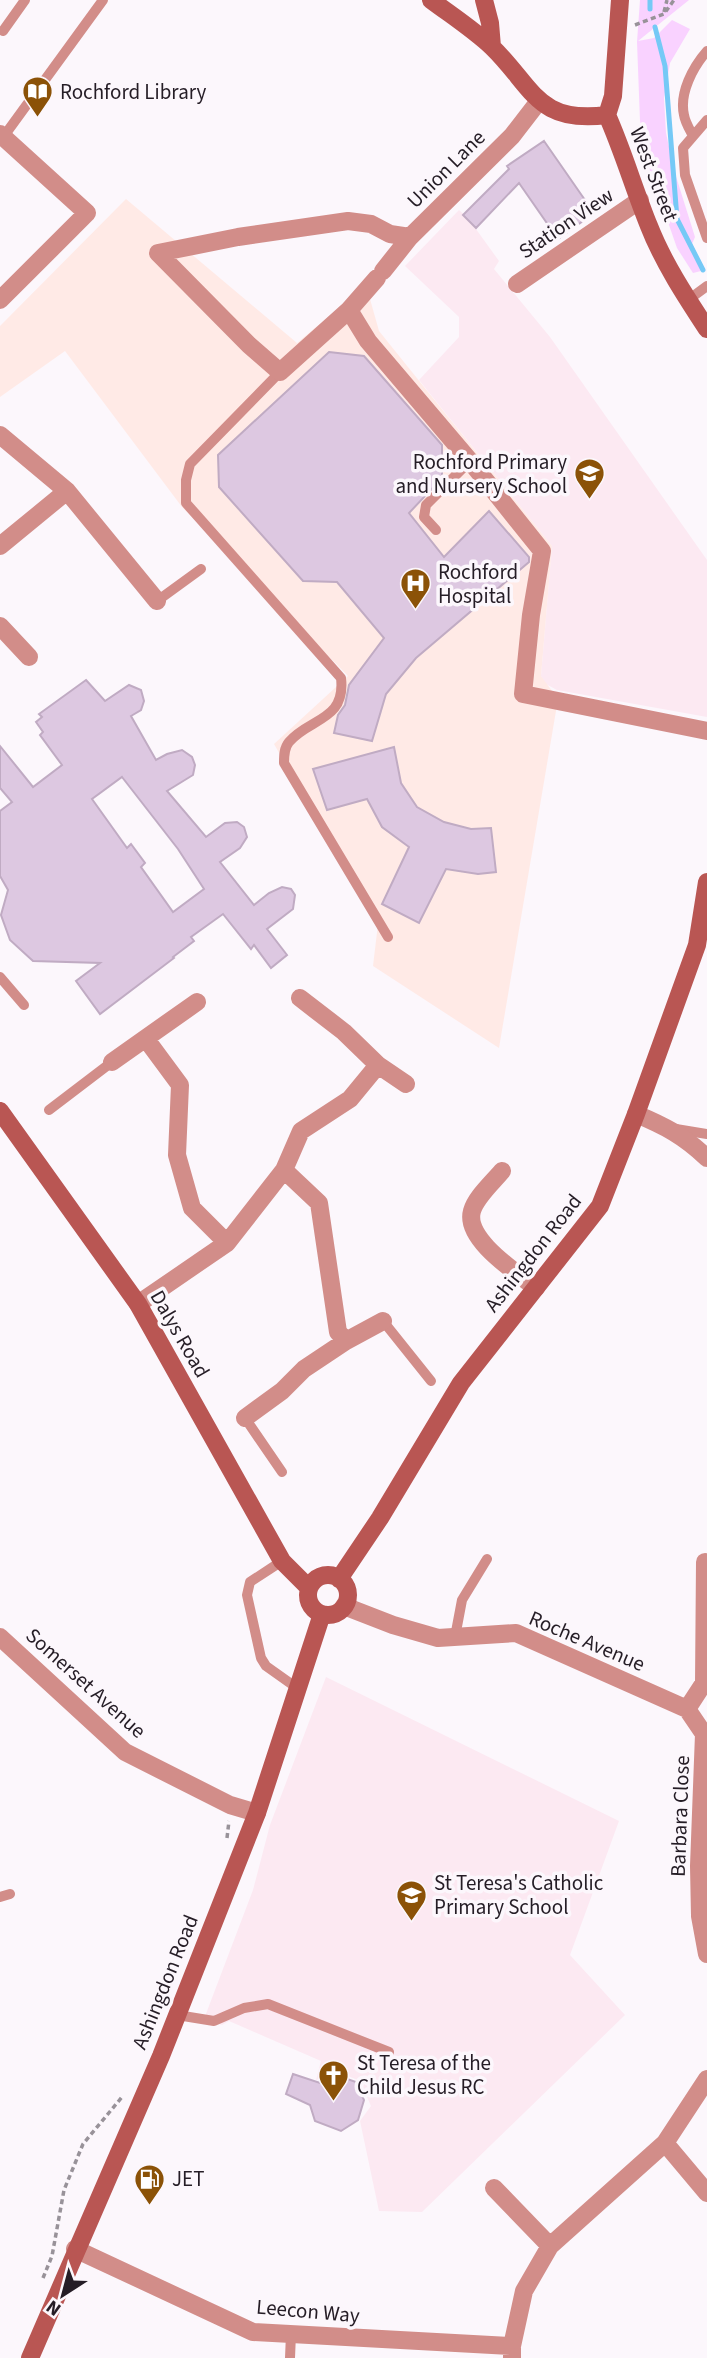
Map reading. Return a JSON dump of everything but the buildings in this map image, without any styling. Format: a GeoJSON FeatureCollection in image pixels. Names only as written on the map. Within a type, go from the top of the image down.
{"type":"FeatureCollection","features":[{"type":"Feature","properties":{"kind":"street","name":"West Street"},"geometry":{"type":"LineString","coordinates":[[431,0],[492,47],[539,101],[561,114],[582,118],[607,115],[649,228],[707,329]]}},
{"type":"Feature","properties":{"kind":"street"},"geometry":{"type":"LineString","coordinates":[[484,0],[492,47]]}},
{"type":"Feature","properties":{"kind":"street"},"geometry":{"type":"LineString","coordinates":[[607,115],[614,96],[620,0]]}},
{"type":"Feature","properties":{"kind":"street","name":"Union Lane"},"geometry":{"type":"LineString","coordinates":[[280,372],[249,345],[158,253],[348,220],[371,224],[390,234],[410,237],[512,136],[539,101]]}},
{"type":"Feature","properties":{"kind":"street"},"geometry":{"type":"LineString","coordinates":[[0,300],[87,213],[2,135]]}},
{"type":"Feature","properties":{"kind":"street","name":"Station View"},"geometry":{"type":"LineString","coordinates":[[517,284],[640,200]]}},
{"type":"Feature","properties":{"kind":"street"},"geometry":{"type":"LineString","coordinates":[[280,372],[349,310],[410,237]]}},
{"type":"Feature","properties":{"kind":"street"},"geometry":{"type":"LineString","coordinates":[[349,310],[368,341],[542,551],[531,615],[523,694],[707,731]]}},
{"type":"Feature","properties":{"kind":"street"},"geometry":{"type":"LineString","coordinates":[[0,435],[67,491],[157,601]]}},
{"type":"Feature","properties":{"kind":"street"},"geometry":{"type":"LineString","coordinates":[[0,546],[67,491]]}},
{"type":"Feature","properties":{"kind":"street"},"geometry":{"type":"LineString","coordinates":[[0,626],[29,657]]}},
{"type":"Feature","properties":{"kind":"street","name":"Ashingdon Road"},"geometry":{"type":"LineString","coordinates":[[339,1580],[461,1384],[600,1206],[697,945],[707,882]]}},
{"type":"Feature","properties":{"kind":"street"},"geometry":{"type":"LineString","coordinates":[[300,998],[344,1032],[378,1065],[406,1084]]}},
{"type":"Feature","properties":{"kind":"street"},"geometry":{"type":"LineString","coordinates":[[112,1062],[197,1002]]}},
{"type":"Feature","properties":{"kind":"street"},"geometry":{"type":"LineString","coordinates":[[146,1039],[180,1085],[177,1155],[192,1208],[227,1243]]}},
{"type":"Feature","properties":{"kind":"street"},"geometry":{"type":"LineString","coordinates":[[138,1304],[227,1243],[284,1170],[301,1131],[350,1099],[378,1065]]}},
{"type":"Feature","properties":{"kind":"street","name":"Dalys Road"},"geometry":{"type":"LineString","coordinates":[[0,1111],[138,1304],[282,1561],[309,1588]]}},
{"type":"Feature","properties":{"kind":"street"},"geometry":{"type":"LineString","coordinates":[[636,1114],[670,1128],[707,1158]]}},
{"type":"Feature","properties":{"kind":"street"},"geometry":{"type":"LineString","coordinates":[[284,1170],[319,1203],[338,1332],[346,1341]]}},
{"type":"Feature","properties":{"kind":"street"},"geometry":{"type":"LineString","coordinates":[[502,1171],[472,1208],[472,1229],[489,1250],[536,1288]]}},
{"type":"Feature","properties":{"kind":"street"},"geometry":{"type":"LineString","coordinates":[[245,1418],[282,1391],[304,1369],[346,1341],[383,1321]]}},
{"type":"Feature","properties":{"kind":"street"},"geometry":{"type":"LineString","coordinates":[[687,1709],[704,1683],[705,1562]]}},
{"type":"Feature","properties":{"kind":"street"},"geometry":{"type":"LineString","coordinates":[[322,1576],[334,1577],[344,1583],[347,1594],[344,1606],[335,1614],[322,1614],[308,1601],[309,1588],[322,1576]]}},
{"type":"Feature","properties":{"kind":"street","name":"Roche Avenue"},"geometry":{"type":"LineString","coordinates":[[344,1606],[393,1625],[438,1638],[516,1633],[687,1709]]}},
{"type":"Feature","properties":{"kind":"street","name":"Ashingdon Road"},"geometry":{"type":"LineString","coordinates":[[30,2358],[177,2015],[257,1813],[322,1614]]}},
{"type":"Feature","properties":{"kind":"street","name":"Somerset Avenue"},"geometry":{"type":"LineString","coordinates":[[0,1637],[125,1752],[230,1805],[257,1813]]}},
{"type":"Feature","properties":{"kind":"street","name":"Barbara Close"},"geometry":{"type":"LineString","coordinates":[[687,1709],[704,1734],[699,1866],[701,1916],[707,1954]]}},
{"type":"Feature","properties":{"kind":"street"},"geometry":{"type":"LineString","coordinates":[[512,2352],[524,2291],[550,2246],[664,2143],[707,2079]]}},
{"type":"Feature","properties":{"kind":"street"},"geometry":{"type":"LineString","coordinates":[[664,2143],[707,2193]]}},
{"type":"Feature","properties":{"kind":"street"},"geometry":{"type":"LineString","coordinates":[[494,2188],[550,2246]]}},
{"type":"Feature","properties":{"kind":"street","name":"Leecon Way"},"geometry":{"type":"LineString","coordinates":[[75,2249],[253,2332],[512,2352]]}},
{"type":"Feature","properties":{"kind":"lane"},"geometry":{"type":"LineString","coordinates":[[3,31],[24,0]]}},
{"type":"Feature","properties":{"kind":"lane"},"geometry":{"type":"LineString","coordinates":[[2,135],[103,0]]}},
{"type":"Feature","properties":{"kind":"lane"},"geometry":{"type":"LineString","coordinates":[[694,136],[684,116],[684,93],[693,72],[707,51]]}},
{"type":"Feature","properties":{"kind":"lane"},"geometry":{"type":"LineString","coordinates":[[707,121],[684,148],[685,175],[707,237]]}},
{"type":"Feature","properties":{"kind":"lane"},"geometry":{"type":"LineString","coordinates":[[688,300],[707,286]]}},
{"type":"Feature","properties":{"kind":"lane"},"geometry":{"type":"LineString","coordinates":[[280,372],[190,464],[186,480],[187,503],[341,678],[341,695],[337,705],[290,741],[285,751],[284,763],[388,937]]}},
{"type":"Feature","properties":{"kind":"lane"},"geometry":{"type":"LineString","coordinates":[[436,530],[424,517],[426,505],[470,461]]}},
{"type":"Feature","properties":{"kind":"lane"},"geometry":{"type":"LineString","coordinates":[[157,601],[201,569]]}},
{"type":"Feature","properties":{"kind":"lane"},"geometry":{"type":"LineString","coordinates":[[0,977],[24,1005]]}},
{"type":"Feature","properties":{"kind":"lane"},"geometry":{"type":"LineString","coordinates":[[48,1110],[112,1062]]}},
{"type":"Feature","properties":{"kind":"lane"},"geometry":{"type":"LineString","coordinates":[[670,1128],[707,1134]]}},
{"type":"Feature","properties":{"kind":"lane"},"geometry":{"type":"LineString","coordinates":[[383,1321],[431,1381]]}},
{"type":"Feature","properties":{"kind":"lane"},"geometry":{"type":"LineString","coordinates":[[245,1418],[282,1472]]}},
{"type":"Feature","properties":{"kind":"lane"},"geometry":{"type":"LineString","coordinates":[[456,1637],[462,1600],[486,1559]]}},
{"type":"Feature","properties":{"kind":"lane"},"geometry":{"type":"LineString","coordinates":[[282,1561],[250,1582],[247,1595],[261,1658],[266,1667],[297,1688]]}},
{"type":"Feature","properties":{"kind":"lane"},"geometry":{"type":"LineString","coordinates":[[177,2015],[214,2021],[244,2008],[268,2004],[389,2052]]}},
{"type":"Feature","properties":{"kind":"lane"},"geometry":{"type":"LineString","coordinates":[[290,2358],[291,2334]]}},
{"type":"Feature","properties":{"kind":"path"},"geometry":{"type":"LineString","coordinates":[[664,15],[667,0]]}},
{"type":"Feature","properties":{"kind":"path"},"geometry":{"type":"LineString","coordinates":[[635,24],[664,15],[674,0]]}},
{"type":"Feature","properties":{"kind":"path"},"geometry":{"type":"LineString","coordinates":[[226,1843],[230,1805]]}},
{"type":"Feature","properties":{"kind":"path"},"geometry":{"type":"LineString","coordinates":[[42,2281],[52,2256],[64,2190],[83,2144],[124,2095]]}},
{"type":"Feature","properties":{"kind":"shaded area"},"geometry":{"type":"Polygon","coordinates":[[[640,0],[689,0],[638,41],[654,38],[672,20],[690,29],[670,63],[664,98],[666,133],[674,170],[695,237],[692,244],[702,266],[701,271],[693,273],[677,248],[647,162],[640,121],[637,42],[640,0]]]}},
{"type":"Feature","properties":{"kind":"shaded area","name":"Rochford Hospital"},"geometry":{"type":"Polygon","coordinates":[[[126,199],[297,343],[360,290],[370,299],[379,331],[552,546],[541,676],[558,699],[499,1048],[373,966],[378,924],[274,744],[348,676],[182,507],[65,351],[0,397],[0,326],[126,199]]]}},
{"type":"Feature","properties":{"kind":"shaded area","name":"Rochford Primary and Nursery School"},"geometry":{"type":"Polygon","coordinates":[[[459,210],[468,218],[499,261],[494,269],[550,337],[707,560],[707,717],[557,690],[544,683],[541,676],[552,546],[419,380],[459,337],[459,317],[405,266],[459,210]]]}},
{"type":"Feature","properties":{"kind":"shaded area","name":"St Teresa's Catholic Primary School"},"geometry":{"type":"Polygon","coordinates":[[[326,1677],[619,1821],[570,1955],[625,2015],[422,2212],[379,2211],[360,2121],[371,2106],[360,2081],[338,2072],[316,2080],[321,2061],[229,2021],[222,2025],[204,2019],[253,1890],[270,1825],[326,1677]]]}},
{"type":"Feature","properties":{"kind":"waterway"},"geometry":{"type":"LineString","coordinates":[[650,0],[650,9]]}},
{"type":"Feature","properties":{"kind":"waterway"},"geometry":{"type":"LineString","coordinates":[[655,27],[665,66],[677,219],[703,270]]}},
{"type":"Feature","properties":{"kind":"place","name":"Rochford Library"},"geometry":{"type":"Point","coordinates":[37,119]}},
{"type":"Feature","properties":{"kind":"place","name":"Rochford Primary and Nursery School"},"geometry":{"type":"Point","coordinates":[590,501]}},
{"type":"Feature","properties":{"kind":"place","name":"Rochford Hospital"},"geometry":{"type":"Point","coordinates":[415,611]}},
{"type":"Feature","properties":{"kind":"place","name":"St Teresa's Catholic Primary School"},"geometry":{"type":"Point","coordinates":[411,1922]}},
{"type":"Feature","properties":{"kind":"place","name":"St Teresa of the Child Jesus RC"},"geometry":{"type":"Point","coordinates":[334,2102]}},
{"type":"Feature","properties":{"kind":"place","name":"JET"},"geometry":{"type":"Point","coordinates":[149,2206]}}]}
